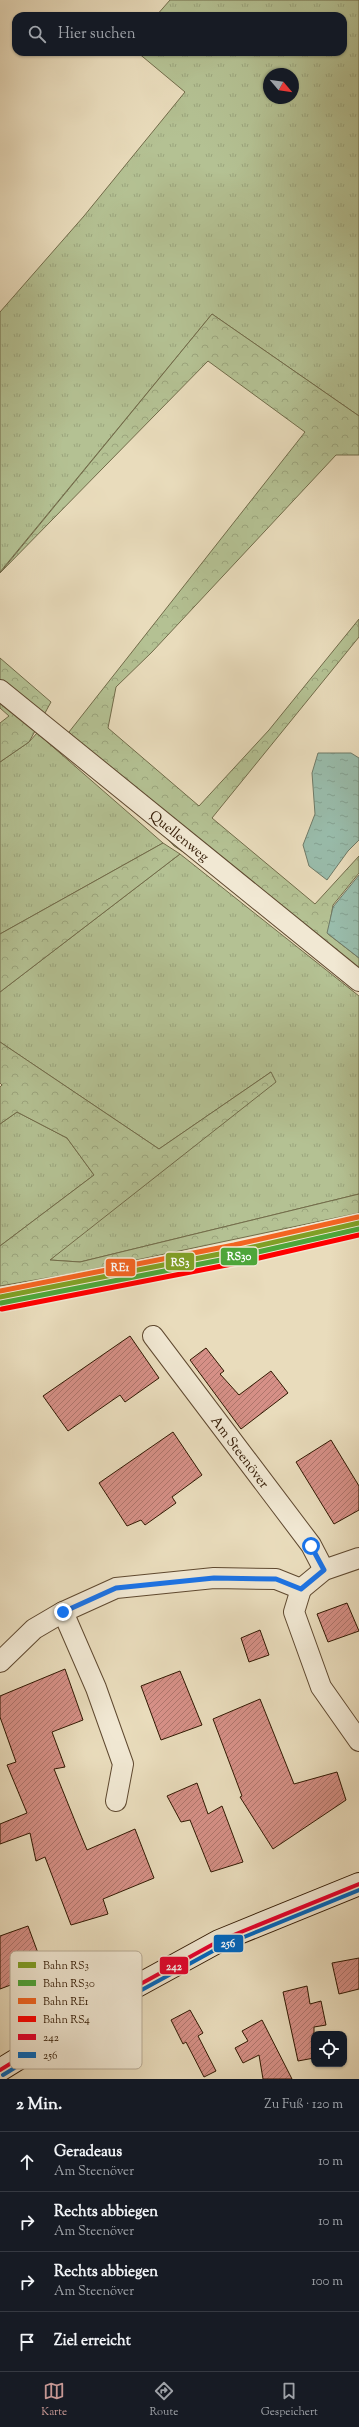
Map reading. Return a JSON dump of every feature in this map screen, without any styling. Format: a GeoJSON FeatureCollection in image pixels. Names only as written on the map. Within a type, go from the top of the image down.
{"type":"FeatureCollection","features":[{"type":"Feature","properties":{"kind":"main road"},"geometry":{"type":"LineString","coordinates":[[142,1985],[219,1941],[359,1884]]}},
{"type":"Feature","properties":{"kind":"main road"},"geometry":{"type":"LineString","coordinates":[[0,2070],[10,2064]]}},
{"type":"Feature","properties":{"kind":"street","name":"Quellenweg"},"geometry":{"type":"LineString","coordinates":[[0,690],[359,981]]}},
{"type":"Feature","properties":{"kind":"street","name":"Am Steenöver"},"geometry":{"type":"LineString","coordinates":[[153,1336],[311,1546],[324,1570]]}},
{"type":"Feature","properties":{"kind":"street"},"geometry":{"type":"LineString","coordinates":[[359,1558],[324,1570],[301,1589],[294,1612],[321,1687],[359,1741]]}},
{"type":"Feature","properties":{"kind":"street"},"geometry":{"type":"LineString","coordinates":[[0,1662],[34,1629],[63,1612],[116,1588],[214,1578],[276,1579],[301,1589]]}},
{"type":"Feature","properties":{"kind":"street"},"geometry":{"type":"LineString","coordinates":[[63,1612],[96,1688],[123,1764],[116,1801]]}},
{"type":"Feature","properties":{"kind":"street"},"geometry":{"type":"LineString","coordinates":[[0,2070],[6,2079]]}},
{"type":"Feature","properties":{"kind":"green space"},"geometry":{"type":"Polygon","coordinates":[[[170,0],[359,0],[359,416],[212,314],[0,572],[0,312],[84,216],[185,92],[142,56],[347,56],[347,12],[160,12],[170,0]]]}},
{"type":"Feature","properties":{"kind":"green space"},"geometry":{"type":"Polygon","coordinates":[[[212,314],[359,416],[359,455],[336,455],[152,652],[116,687],[108,728],[199,806],[269,730],[359,619],[359,637],[212,818],[315,904],[359,856],[359,873],[333,905],[328,934],[359,958],[359,992],[299,927],[174,846],[69,732],[305,432],[208,361],[0,573],[212,314]]]}},
{"type":"Feature","properties":{"kind":"green space"},"geometry":{"type":"Polygon","coordinates":[[[0,658],[51,702],[29,742],[0,762],[0,723],[9,716],[0,708],[0,658]]]}},
{"type":"Feature","properties":{"kind":"green space"},"geometry":{"type":"Polygon","coordinates":[[[37,733],[163,843],[0,934],[0,762],[29,742],[37,733]]]}},
{"type":"Feature","properties":{"kind":"green space"},"geometry":{"type":"Polygon","coordinates":[[[163,843],[180,854],[0,992],[0,934],[163,843]]]}},
{"type":"Feature","properties":{"kind":"green space"},"geometry":{"type":"Polygon","coordinates":[[[180,854],[359,996],[359,1194],[80,1262],[50,1260],[271,1072],[159,1149],[0,1042],[0,992],[180,854]]]}},
{"type":"Feature","properties":{"kind":"green space"},"geometry":{"type":"Polygon","coordinates":[[[0,1042],[159,1149],[271,1072],[276,1082],[50,1260],[80,1262],[359,1194],[359,1213],[70,1274],[0,1286],[0,1246],[94,1175],[67,1138],[17,1112],[0,1124],[0,1087],[2,1085],[0,1083],[0,1042]]]}},
{"type":"Feature","properties":{"kind":"green space"},"geometry":{"type":"Polygon","coordinates":[[[17,1112],[67,1138],[94,1175],[0,1246],[0,1124],[17,1112]]]}},
{"type":"Feature","properties":{"kind":"water"},"geometry":{"type":"Polygon","coordinates":[[[318,753],[351,753],[359,758],[359,840],[348,851],[327,880],[309,866],[303,845],[315,814],[312,773],[318,753]]]}},
{"type":"Feature","properties":{"kind":"water"},"geometry":{"type":"Polygon","coordinates":[[[359,875],[359,958],[327,933],[333,907],[359,875]]]}},
{"type":"Feature","properties":{"kind":"building"},"geometry":{"type":"Polygon","coordinates":[[[130,1336],[159,1378],[125,1402],[120,1395],[68,1431],[43,1396],[130,1336]]]}},
{"type":"Feature","properties":{"kind":"building"},"geometry":{"type":"Polygon","coordinates":[[[206,1348],[224,1371],[220,1374],[239,1395],[271,1371],[288,1393],[241,1429],[190,1360],[206,1348]]]}},
{"type":"Feature","properties":{"kind":"building"},"geometry":{"type":"Polygon","coordinates":[[[173,1432],[202,1475],[172,1497],[176,1503],[145,1525],[141,1520],[127,1526],[99,1483],[173,1432]]]}},
{"type":"Feature","properties":{"kind":"building"},"geometry":{"type":"Polygon","coordinates":[[[331,1440],[359,1486],[359,1510],[334,1524],[296,1462],[331,1440]]]}},
{"type":"Feature","properties":{"kind":"building"},"geometry":{"type":"Polygon","coordinates":[[[347,1603],[359,1631],[328,1642],[317,1614],[347,1603]]]}},
{"type":"Feature","properties":{"kind":"building"},"geometry":{"type":"Polygon","coordinates":[[[260,1630],[269,1655],[249,1662],[241,1638],[260,1630]]]}},
{"type":"Feature","properties":{"kind":"building"},"geometry":{"type":"Polygon","coordinates":[[[65,1669],[83,1720],[52,1732],[65,1767],[54,1769],[87,1850],[135,1829],[154,1878],[103,1899],[108,1914],[71,1925],[45,1857],[36,1861],[30,1833],[0,1844],[0,1824],[27,1813],[7,1765],[16,1762],[0,1717],[0,1696],[65,1669]]]}},
{"type":"Feature","properties":{"kind":"building"},"geometry":{"type":"Polygon","coordinates":[[[180,1671],[202,1725],[161,1740],[141,1686],[180,1671]]]}},
{"type":"Feature","properties":{"kind":"building"},"geometry":{"type":"Polygon","coordinates":[[[260,1699],[294,1784],[337,1772],[346,1800],[273,1849],[240,1797],[242,1796],[213,1719],[260,1699]]]}},
{"type":"Feature","properties":{"kind":"building"},"geometry":{"type":"Polygon","coordinates":[[[197,1783],[208,1814],[222,1806],[243,1862],[211,1872],[190,1820],[181,1822],[167,1796],[197,1783]]]}},
{"type":"Feature","properties":{"kind":"building"},"geometry":{"type":"Polygon","coordinates":[[[28,1926],[37,1951],[10,1951],[10,1985],[0,1989],[0,1936],[28,1926]]]}},
{"type":"Feature","properties":{"kind":"building"},"geometry":{"type":"Polygon","coordinates":[[[359,1958],[359,1989],[339,1994],[332,1963],[359,1958]]]}},
{"type":"Feature","properties":{"kind":"building"},"geometry":{"type":"Polygon","coordinates":[[[307,1986],[310,2004],[321,2001],[326,2025],[314,2027],[314,2031],[311,2031],[311,2059],[298,2061],[283,1992],[307,1986]]]}},
{"type":"Feature","properties":{"kind":"building"},"geometry":{"type":"Polygon","coordinates":[[[190,2010],[203,2033],[198,2036],[216,2071],[204,2077],[186,2042],[183,2044],[171,2020],[190,2010]]]}},
{"type":"Feature","properties":{"kind":"building"},"geometry":{"type":"Polygon","coordinates":[[[262,2020],[292,2079],[263,2079],[259,2055],[243,2063],[235,2048],[248,2041],[242,2031],[262,2020]]]}},
{"type":"Feature","properties":{"kind":"rail line","name":"RE1"},"geometry":{"type":"LineString","coordinates":[[0,1291],[234,1245],[358,1217]]}},
{"type":"Feature","properties":{"kind":"rail line","name":"RS3"},"geometry":{"type":"LineString","coordinates":[[0,1297],[235,1251],[359,1223]]}},
{"type":"Feature","properties":{"kind":"rail line","name":"RS30"},"geometry":{"type":"LineString","coordinates":[[1,1303],[236,1257],[359,1229]]}},
{"type":"Feature","properties":{"kind":"rail line","name":"RS4"},"geometry":{"type":"LineString","coordinates":[[2,1309],[237,1263],[359,1235]]}},
{"type":"Feature","properties":{"kind":"transit line","name":"242"},"geometry":{"type":"LineString","coordinates":[[142,1983],[219,1941],[359,1884]]}},
{"type":"Feature","properties":{"kind":"transit line","name":"256"},"geometry":{"type":"LineString","coordinates":[[142,1990],[222,1946],[359,1890]]}},
{"type":"Feature","properties":{"kind":"transit line","name":"242"},"geometry":{"type":"LineString","coordinates":[[0,2070],[10,2064]]}},
{"type":"Feature","properties":{"kind":"transit line","name":"256"},"geometry":{"type":"LineString","coordinates":[[3,2075],[13,2069]]}},
{"type":"Feature","properties":{"kind":"route"},"geometry":{"type":"LineString","coordinates":[[63,1612],[116,1588],[214,1578],[276,1579],[301,1589],[324,1570],[311,1546]]}}]}
